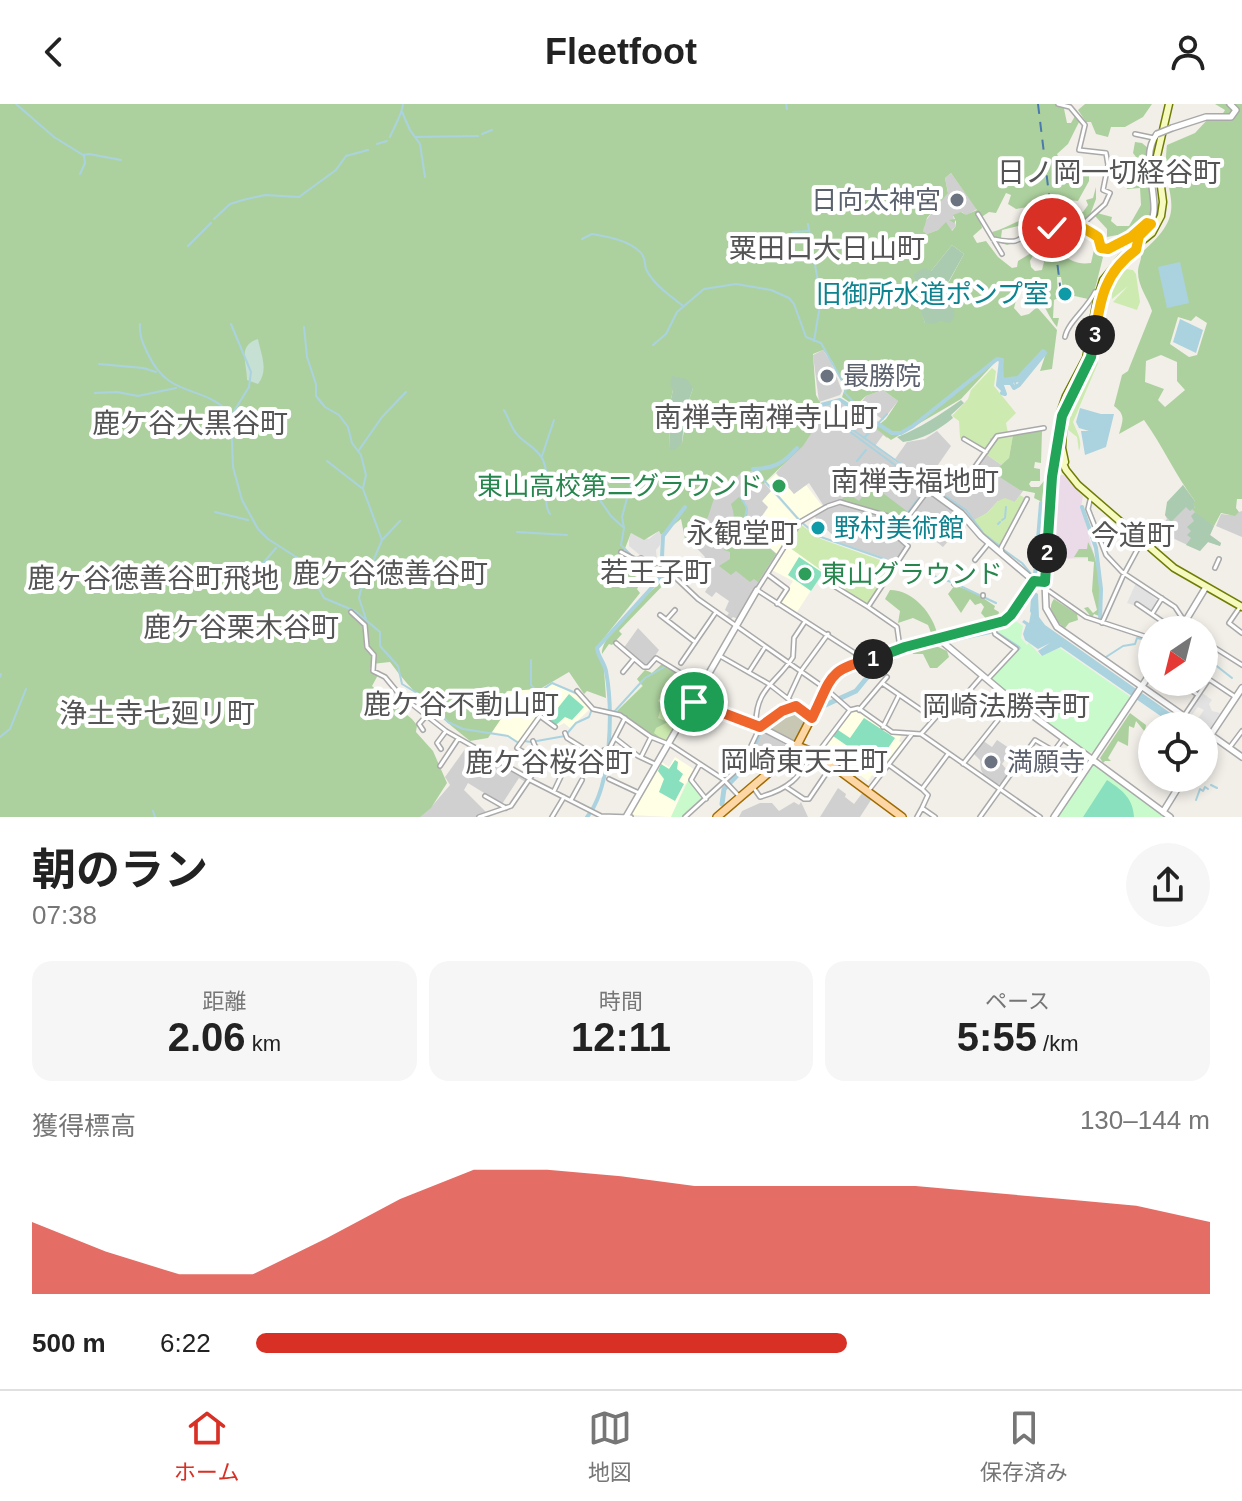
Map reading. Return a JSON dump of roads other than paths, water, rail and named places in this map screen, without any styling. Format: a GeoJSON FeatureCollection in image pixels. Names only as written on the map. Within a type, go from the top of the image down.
{"type":"FeatureCollection","features":[{"type":"Feature","properties":{"kind":"main road"},"geometry":{"type":"LineString","coordinates":[[714,817],[794,751],[838,671],[847,665],[900,648],[994,629],[1041,583],[1061,409],[1086,358],[1099,291],[1114,264],[1158,232],[1165,216],[1161,153],[1171,104]]}},
{"type":"Feature","properties":{"kind":"main road"},"geometry":{"type":"LineString","coordinates":[[1053,474],[1064,410],[1091,357],[1103,288],[1120,263],[1137,248]]}},
{"type":"Feature","properties":{"kind":"main road"},"geometry":{"type":"LineString","coordinates":[[1064,410],[1062,448],[1065,462],[1091,496]]}},
{"type":"Feature","properties":{"kind":"main road"},"geometry":{"type":"LineString","coordinates":[[1057,438],[1057,451],[1075,482],[1179,572],[1242,606]]}},
{"type":"Feature","properties":{"kind":"main road"},"geometry":{"type":"LineString","coordinates":[[1053,474],[1061,468],[1091,496]]}},
{"type":"Feature","properties":{"kind":"main road"},"geometry":{"type":"LineString","coordinates":[[797,746],[815,753],[902,817]]}},
{"type":"Feature","properties":{"kind":"street"},"geometry":{"type":"LineString","coordinates":[[993,239],[1015,243],[1029,230],[1048,229],[1068,221],[1085,222],[1105,204],[1110,193],[1103,190],[1108,165],[1106,153],[1079,150],[1086,128],[1083,121],[1071,106],[1058,104]]}},
{"type":"Feature","properties":{"kind":"street"},"geometry":{"type":"LineString","coordinates":[[1135,134],[1155,136],[1206,117],[1231,117],[1236,110],[1230,104]]}},
{"type":"Feature","properties":{"kind":"street"},"geometry":{"type":"LineString","coordinates":[[1137,248],[1139,236],[1151,224],[1154,214],[1150,163],[1155,136]]}},
{"type":"Feature","properties":{"kind":"street"},"geometry":{"type":"LineString","coordinates":[[978,214],[1002,254]]}},
{"type":"Feature","properties":{"kind":"street"},"geometry":{"type":"LineString","coordinates":[[1068,221],[1098,237],[1104,249],[1117,246],[1147,223],[1151,224]]}},
{"type":"Feature","properties":{"kind":"street"},"geometry":{"type":"LineString","coordinates":[[1065,337],[1067,327],[1099,291]]}},
{"type":"Feature","properties":{"kind":"street"},"geometry":{"type":"LineString","coordinates":[[868,607],[908,546],[899,538],[905,521],[937,478],[957,492],[994,438],[1044,428]]}},
{"type":"Feature","properties":{"kind":"street"},"geometry":{"type":"LineString","coordinates":[[964,439],[986,452]]}},
{"type":"Feature","properties":{"kind":"street"},"geometry":{"type":"LineString","coordinates":[[930,491],[961,513],[989,542],[1077,612],[1138,635]]}},
{"type":"Feature","properties":{"kind":"street"},"geometry":{"type":"LineString","coordinates":[[1091,496],[1088,509],[1103,550],[1125,573],[1175,607],[1181,616]]}},
{"type":"Feature","properties":{"kind":"street"},"geometry":{"type":"LineString","coordinates":[[1002,553],[1001,548],[1027,499]]}},
{"type":"Feature","properties":{"kind":"street"},"geometry":{"type":"LineString","coordinates":[[351,612],[365,625],[367,647],[374,655],[373,671],[385,677],[399,694],[446,731],[591,812],[604,817],[628,817],[655,764],[757,590],[801,522],[840,502],[905,521]]}},
{"type":"Feature","properties":{"kind":"street"},"geometry":{"type":"LineString","coordinates":[[1102,623],[1142,541]]}},
{"type":"Feature","properties":{"kind":"street"},"geometry":{"type":"LineString","coordinates":[[975,560],[989,542]]}},
{"type":"Feature","properties":{"kind":"street"},"geometry":{"type":"LineString","coordinates":[[621,552],[636,560],[641,558],[651,565],[659,562],[716,612],[826,689],[850,710]]}},
{"type":"Feature","properties":{"kind":"street"},"geometry":{"type":"LineString","coordinates":[[1215,568],[1219,559]]}},
{"type":"Feature","properties":{"kind":"street"},"geometry":{"type":"LineString","coordinates":[[767,574],[787,589],[777,604]]}},
{"type":"Feature","properties":{"kind":"street"},"geometry":{"type":"LineString","coordinates":[[1041,583],[1046,608],[1057,627],[1138,687]]}},
{"type":"Feature","properties":{"kind":"street"},"geometry":{"type":"LineString","coordinates":[[834,586],[897,627],[900,648]]}},
{"type":"Feature","properties":{"kind":"street"},"geometry":{"type":"LineString","coordinates":[[1189,616],[1206,587]]}},
{"type":"Feature","properties":{"kind":"street"},"geometry":{"type":"LineString","coordinates":[[757,590],[804,623],[828,634],[863,661]]}},
{"type":"Feature","properties":{"kind":"street"},"geometry":{"type":"LineString","coordinates":[[1152,614],[1162,598]]}},
{"type":"Feature","properties":{"kind":"street"},"geometry":{"type":"LineString","coordinates":[[1137,604],[1155,616]]}},
{"type":"Feature","properties":{"kind":"street"},"geometry":{"type":"LineString","coordinates":[[1242,606],[1229,623],[1242,633]]}},
{"type":"Feature","properties":{"kind":"street"},"geometry":{"type":"LineString","coordinates":[[666,620],[675,610]]}},
{"type":"Feature","properties":{"kind":"street"},"geometry":{"type":"LineString","coordinates":[[681,663],[716,612]]}},
{"type":"Feature","properties":{"kind":"street"},"geometry":{"type":"LineString","coordinates":[[660,615],[695,642]]}},
{"type":"Feature","properties":{"kind":"street"},"geometry":{"type":"LineString","coordinates":[[687,816],[727,783],[742,765],[758,726],[755,707],[769,684],[789,663],[795,651],[794,638],[804,623]]}},
{"type":"Feature","properties":{"kind":"street"},"geometry":{"type":"LineString","coordinates":[[921,734],[944,708],[951,712],[1016,649],[994,629]]}},
{"type":"Feature","properties":{"kind":"street"},"geometry":{"type":"LineString","coordinates":[[788,699],[801,671],[828,634]]}},
{"type":"Feature","properties":{"kind":"street"},"geometry":{"type":"LineString","coordinates":[[940,641],[1013,701],[1170,817]]}},
{"type":"Feature","properties":{"kind":"street"},"geometry":{"type":"LineString","coordinates":[[616,643],[644,667],[656,658],[703,686],[711,685]]}},
{"type":"Feature","properties":{"kind":"street"},"geometry":{"type":"LineString","coordinates":[[749,672],[765,647]]}},
{"type":"Feature","properties":{"kind":"street"},"geometry":{"type":"LineString","coordinates":[[1218,650],[1242,665]]}},
{"type":"Feature","properties":{"kind":"street"},"geometry":{"type":"LineString","coordinates":[[720,656],[769,684],[812,718]]}},
{"type":"Feature","properties":{"kind":"street"},"geometry":{"type":"LineString","coordinates":[[623,672],[634,659]]}},
{"type":"Feature","properties":{"kind":"street"},"geometry":{"type":"LineString","coordinates":[[859,710],[887,677]]}},
{"type":"Feature","properties":{"kind":"street"},"geometry":{"type":"LineString","coordinates":[[882,683],[933,718]]}},
{"type":"Feature","properties":{"kind":"street"},"geometry":{"type":"LineString","coordinates":[[1218,685],[1236,697]]}},
{"type":"Feature","properties":{"kind":"street"},"geometry":{"type":"LineString","coordinates":[[1218,723],[1242,688]]}},
{"type":"Feature","properties":{"kind":"street"},"geometry":{"type":"LineString","coordinates":[[577,691],[593,709],[625,718],[651,737],[669,744],[727,783],[739,797]]}},
{"type":"Feature","properties":{"kind":"street"},"geometry":{"type":"LineString","coordinates":[[1054,817],[1138,693]]}},
{"type":"Feature","properties":{"kind":"street"},"geometry":{"type":"LineString","coordinates":[[883,727],[899,695]]}},
{"type":"Feature","properties":{"kind":"street"},"geometry":{"type":"LineString","coordinates":[[1152,696],[1178,712]]}},
{"type":"Feature","properties":{"kind":"street"},"geometry":{"type":"LineString","coordinates":[[963,764],[1013,701]]}},
{"type":"Feature","properties":{"kind":"street"},"geometry":{"type":"LineString","coordinates":[[694,702],[758,726],[797,746]]}},
{"type":"Feature","properties":{"kind":"street"},"geometry":{"type":"LineString","coordinates":[[758,726],[796,706]]}},
{"type":"Feature","properties":{"kind":"street"},"geometry":{"type":"LineString","coordinates":[[752,786],[760,797],[798,779],[815,753],[854,707],[897,734],[921,734],[1040,817]]}},
{"type":"Feature","properties":{"kind":"street"},"geometry":{"type":"LineString","coordinates":[[423,730],[419,724],[427,715]]}},
{"type":"Feature","properties":{"kind":"street"},"geometry":{"type":"LineString","coordinates":[[479,817],[511,806],[530,780],[540,763],[517,748],[540,716],[555,727]]}},
{"type":"Feature","properties":{"kind":"street"},"geometry":{"type":"LineString","coordinates":[[566,734],[601,760],[625,718]]}},
{"type":"Feature","properties":{"kind":"street"},"geometry":{"type":"LineString","coordinates":[[441,749],[437,743],[446,731]]}},
{"type":"Feature","properties":{"kind":"street"},"geometry":{"type":"LineString","coordinates":[[1229,747],[1242,731]]}},
{"type":"Feature","properties":{"kind":"street"},"geometry":{"type":"LineString","coordinates":[[869,790],[912,734]]}},
{"type":"Feature","properties":{"kind":"street"},"geometry":{"type":"LineString","coordinates":[[641,757],[651,737]]}},
{"type":"Feature","properties":{"kind":"street"},"geometry":{"type":"LineString","coordinates":[[440,766],[458,739]]}},
{"type":"Feature","properties":{"kind":"street"},"geometry":{"type":"LineString","coordinates":[[980,817],[1035,740],[1054,751],[1063,739]]}},
{"type":"Feature","properties":{"kind":"street"},"geometry":{"type":"LineString","coordinates":[[610,740],[655,764]]}},
{"type":"Feature","properties":{"kind":"street"},"geometry":{"type":"LineString","coordinates":[[1218,741],[1242,757]]}},
{"type":"Feature","properties":{"kind":"street"},"geometry":{"type":"LineString","coordinates":[[533,742],[565,770]]}},
{"type":"Feature","properties":{"kind":"street"},"geometry":{"type":"LineString","coordinates":[[554,791],[582,748]]}},
{"type":"Feature","properties":{"kind":"street"},"geometry":{"type":"LineString","coordinates":[[922,789],[948,753]]}},
{"type":"Feature","properties":{"kind":"street"},"geometry":{"type":"LineString","coordinates":[[700,764],[691,780],[706,799]]}},
{"type":"Feature","properties":{"kind":"street"},"geometry":{"type":"LineString","coordinates":[[785,787],[809,799],[832,765]]}},
{"type":"Feature","properties":{"kind":"street"},"geometry":{"type":"LineString","coordinates":[[889,765],[928,795],[917,817]]}},
{"type":"Feature","properties":{"kind":"street"},"geometry":{"type":"LineString","coordinates":[[609,779],[639,793]]}},
{"type":"Feature","properties":{"kind":"street"},"geometry":{"type":"LineString","coordinates":[[571,800],[582,780]]}},
{"type":"Feature","properties":{"kind":"street"},"geometry":{"type":"LineString","coordinates":[[1163,812],[1175,792]]}},
{"type":"Feature","properties":{"kind":"street"},"geometry":{"type":"LineString","coordinates":[[485,796],[506,808]]}},
{"type":"Feature","properties":{"kind":"street"},"geometry":{"type":"LineString","coordinates":[[552,817],[564,797]]}},
{"type":"Feature","properties":{"kind":"street"},"geometry":{"type":"LineString","coordinates":[[922,808],[935,817]]}},
{"type":"Feature","properties":{"kind":"water"},"geometry":{"type":"Polygon","coordinates":[[[1180,262],[1189,303],[1167,308],[1158,267],[1180,262]]]}},
{"type":"Feature","properties":{"kind":"water"},"geometry":{"type":"Polygon","coordinates":[[[1180,319],[1203,330],[1196,353],[1173,342],[1180,319]]]}},
{"type":"Feature","properties":{"kind":"water"},"geometry":{"type":"Polygon","coordinates":[[[1080,408],[1114,414],[1106,447],[1085,455],[1081,431],[1089,431],[1079,428],[1076,422],[1080,408]]]}},
{"type":"Feature","properties":{"kind":"water"},"geometry":{"type":"Polygon","coordinates":[[[1035,592],[1038,594],[1039,617],[1045,625],[1138,690],[1138,696],[1146,696],[1169,712],[1155,712],[1061,647],[1042,656],[1038,651],[1050,643],[1038,649],[1025,640],[1026,625],[1022,622],[1029,623],[1035,592]]]}},
{"type":"Feature","properties":{"kind":"waterway"},"geometry":{"type":"LineString","coordinates":[[16,104],[54,137],[83,155],[121,160]]}},
{"type":"Feature","properties":{"kind":"waterway"},"geometry":{"type":"LineString","coordinates":[[390,137],[403,104]]}},
{"type":"Feature","properties":{"kind":"waterway"},"geometry":{"type":"LineString","coordinates":[[786,104],[787,109]]}},
{"type":"Feature","properties":{"kind":"waterway"},"geometry":{"type":"LineString","coordinates":[[402,112],[420,144],[425,177]]}},
{"type":"Feature","properties":{"kind":"waterway"},"geometry":{"type":"LineString","coordinates":[[482,134],[492,130]]}},
{"type":"Feature","properties":{"kind":"waterway"},"geometry":{"type":"LineString","coordinates":[[416,137],[478,136]]}},
{"type":"Feature","properties":{"kind":"waterway"},"geometry":{"type":"LineString","coordinates":[[377,144],[387,141]]}},
{"type":"Feature","properties":{"kind":"waterway"},"geometry":{"type":"LineString","coordinates":[[214,219],[230,204],[243,200],[265,195],[299,197],[336,170],[346,156],[368,150]]}},
{"type":"Feature","properties":{"kind":"waterway"},"geometry":{"type":"LineString","coordinates":[[80,174],[85,163],[84,156]]}},
{"type":"Feature","properties":{"kind":"waterway"},"geometry":{"type":"LineString","coordinates":[[188,246],[211,223]]}},
{"type":"Feature","properties":{"kind":"waterway"},"geometry":{"type":"LineString","coordinates":[[808,224],[821,299],[814,341]]}},
{"type":"Feature","properties":{"kind":"waterway"},"geometry":{"type":"LineString","coordinates":[[793,232],[808,231]]}},
{"type":"Feature","properties":{"kind":"waterway"},"geometry":{"type":"LineString","coordinates":[[582,239],[592,234],[635,248],[643,256],[653,280],[682,305]]}},
{"type":"Feature","properties":{"kind":"waterway"},"geometry":{"type":"LineString","coordinates":[[653,345],[666,334],[677,312],[704,289],[736,284],[771,290],[789,298],[806,337],[821,343],[846,388],[845,393],[856,405],[849,427],[926,482]]}},
{"type":"Feature","properties":{"kind":"waterway"},"geometry":{"type":"LineString","coordinates":[[140,324],[146,350],[166,378],[175,385],[207,397],[229,412]]}},
{"type":"Feature","properties":{"kind":"waterway"},"geometry":{"type":"LineString","coordinates":[[231,324],[251,372],[249,387],[231,416],[233,467],[242,500],[258,529],[304,562],[324,598],[355,611],[380,632],[380,646],[398,666],[402,684],[427,699],[448,722],[463,729],[508,736],[517,742]]}},
{"type":"Feature","properties":{"kind":"waterway"},"geometry":{"type":"LineString","coordinates":[[304,327],[316,396],[348,427],[366,475],[363,488]]}},
{"type":"Feature","properties":{"kind":"waterway"},"geometry":{"type":"LineString","coordinates":[[1043,351],[1018,378],[1002,380],[1001,360],[998,385],[1004,391],[1002,393],[1005,394],[1001,383],[1011,383],[1014,388],[1019,385],[1045,353],[1043,351]]}},
{"type":"Feature","properties":{"kind":"waterway"},"geometry":{"type":"LineString","coordinates":[[821,405],[840,400],[892,433],[901,433],[997,359],[1002,360],[1000,382],[1020,380],[1044,352]]}},
{"type":"Feature","properties":{"kind":"waterway"},"geometry":{"type":"LineString","coordinates":[[99,364],[156,372]]}},
{"type":"Feature","properties":{"kind":"waterway"},"geometry":{"type":"LineString","coordinates":[[1015,382],[1016,387]]}},
{"type":"Feature","properties":{"kind":"waterway"},"geometry":{"type":"LineString","coordinates":[[95,393],[117,392],[138,396],[176,388]]}},
{"type":"Feature","properties":{"kind":"waterway"},"geometry":{"type":"LineString","coordinates":[[359,450],[382,417],[406,392]]}},
{"type":"Feature","properties":{"kind":"waterway"},"geometry":{"type":"LineString","coordinates":[[504,410],[516,433],[543,460],[547,475],[546,503],[550,514]]}},
{"type":"Feature","properties":{"kind":"waterway"},"geometry":{"type":"LineString","coordinates":[[864,438],[887,414]]}},
{"type":"Feature","properties":{"kind":"waterway"},"geometry":{"type":"LineString","coordinates":[[542,456],[554,420]]}},
{"type":"Feature","properties":{"kind":"waterway"},"geometry":{"type":"LineString","coordinates":[[849,431],[926,488],[908,512]]}},
{"type":"Feature","properties":{"kind":"waterway"},"geometry":{"type":"LineString","coordinates":[[753,469],[778,464],[797,448]]}},
{"type":"Feature","properties":{"kind":"waterway"},"geometry":{"type":"LineString","coordinates":[[857,461],[866,450]]}},
{"type":"Feature","properties":{"kind":"waterway"},"geometry":{"type":"LineString","coordinates":[[327,461],[363,489],[382,540],[359,598],[366,619]]}},
{"type":"Feature","properties":{"kind":"waterway"},"geometry":{"type":"LineString","coordinates":[[755,470],[800,521],[818,536],[954,583],[996,603]]}},
{"type":"Feature","properties":{"kind":"waterway"},"geometry":{"type":"LineString","coordinates":[[631,483],[622,517],[621,545],[631,555]]}},
{"type":"Feature","properties":{"kind":"waterway"},"geometry":{"type":"LineString","coordinates":[[590,486],[611,516],[624,528]]}},
{"type":"Feature","properties":{"kind":"waterway"},"geometry":{"type":"LineString","coordinates":[[935,489],[966,510],[984,534],[1001,547]]}},
{"type":"Feature","properties":{"kind":"waterway"},"geometry":{"type":"LineString","coordinates":[[741,497],[747,508],[744,523]]}},
{"type":"Feature","properties":{"kind":"waterway"},"geometry":{"type":"LineString","coordinates":[[1035,575],[1041,503]]}},
{"type":"Feature","properties":{"kind":"waterway"},"geometry":{"type":"LineString","coordinates":[[587,817],[602,787],[610,726],[605,668],[597,648],[666,572],[666,560],[662,557],[663,536],[685,507]]}},
{"type":"Feature","properties":{"kind":"waterway"},"geometry":{"type":"LineString","coordinates":[[1002,520],[1006,507]]}},
{"type":"Feature","properties":{"kind":"waterway"},"geometry":{"type":"LineString","coordinates":[[1082,507],[1096,548],[1101,589],[1100,621]]}},
{"type":"Feature","properties":{"kind":"waterway"},"geometry":{"type":"LineString","coordinates":[[215,512],[248,520]]}},
{"type":"Feature","properties":{"kind":"waterway"},"geometry":{"type":"LineString","coordinates":[[382,540],[400,521]]}},
{"type":"Feature","properties":{"kind":"waterway"},"geometry":{"type":"LineString","coordinates":[[517,532],[567,535]]}},
{"type":"Feature","properties":{"kind":"waterway"},"geometry":{"type":"LineString","coordinates":[[259,568],[276,548]]}},
{"type":"Feature","properties":{"kind":"waterway"},"geometry":{"type":"LineString","coordinates":[[1004,550],[1031,574]]}},
{"type":"Feature","properties":{"kind":"waterway"},"geometry":{"type":"LineString","coordinates":[[645,562],[660,577]]}},
{"type":"Feature","properties":{"kind":"waterway"},"geometry":{"type":"LineString","coordinates":[[1032,611],[1034,587]]}},
{"type":"Feature","properties":{"kind":"waterway"},"geometry":{"type":"LineString","coordinates":[[914,648],[992,631],[1018,648]]}},
{"type":"Feature","properties":{"kind":"waterway"},"geometry":{"type":"LineString","coordinates":[[1106,657],[1123,646],[1135,644],[1138,638]]}},
{"type":"Feature","properties":{"kind":"waterway"},"geometry":{"type":"LineString","coordinates":[[821,707],[856,691],[874,669],[904,651]]}},
{"type":"Feature","properties":{"kind":"waterway"},"geometry":{"type":"LineString","coordinates":[[531,660],[531,685],[536,690],[542,690],[552,683],[578,694]]}},
{"type":"Feature","properties":{"kind":"waterway"},"geometry":{"type":"LineString","coordinates":[[597,708],[614,712],[645,678],[666,666]]}},
{"type":"Feature","properties":{"kind":"waterway"},"geometry":{"type":"LineString","coordinates":[[1218,667],[1232,678]]}},
{"type":"Feature","properties":{"kind":"waterway"},"geometry":{"type":"LineString","coordinates":[[0,737],[10,729],[26,689]]}},
{"type":"Feature","properties":{"kind":"waterway"},"geometry":{"type":"LineString","coordinates":[[1055,703],[1066,702]]}},
{"type":"Feature","properties":{"kind":"waterway"},"geometry":{"type":"LineString","coordinates":[[1044,711],[1049,713],[1054,705]]}},
{"type":"Feature","properties":{"kind":"waterway"},"geometry":{"type":"LineString","coordinates":[[524,741],[565,736],[576,723],[589,717],[592,709]]}},
{"type":"Feature","properties":{"kind":"waterway"},"geometry":{"type":"LineString","coordinates":[[767,723],[798,709]]}},
{"type":"Feature","properties":{"kind":"waterway"},"geometry":{"type":"LineString","coordinates":[[693,718],[698,710]]}},
{"type":"Feature","properties":{"kind":"waterway"},"geometry":{"type":"LineString","coordinates":[[722,804],[724,789],[745,767],[761,730]]}},
{"type":"Feature","properties":{"kind":"waterway"},"geometry":{"type":"LineString","coordinates":[[1196,800],[1199,792]]}},
{"type":"Feature","properties":{"kind":"waterway"},"geometry":{"type":"LineString","coordinates":[[153,811],[155,817]]}},
{"type":"Feature","properties":{"kind":"place","name":"日向太神宮"},"geometry":{"type":"Point","coordinates":[957,200]}},
{"type":"Feature","properties":{"kind":"place","name":"旧御所水道ポンプ室"},"geometry":{"type":"Point","coordinates":[1065,294]}},
{"type":"Feature","properties":{"kind":"place","name":"最勝院"},"geometry":{"type":"Point","coordinates":[827,376]}},
{"type":"Feature","properties":{"kind":"place","name":"東山高校第二グラウンド"},"geometry":{"type":"Point","coordinates":[779,486]}},
{"type":"Feature","properties":{"kind":"place","name":"野村美術館"},"geometry":{"type":"Point","coordinates":[818,528]}},
{"type":"Feature","properties":{"kind":"place","name":"東山グラウンド"},"geometry":{"type":"Point","coordinates":[805,574]}},
{"type":"Feature","properties":{"kind":"place","name":"満願寺"},"geometry":{"type":"Point","coordinates":[991,762]}},
{"type":"Feature","properties":{"kind":"district","name":"日ノ岡一切経谷町"},"geometry":{"type":"Point","coordinates":[1109,172]}},
{"type":"Feature","properties":{"kind":"district","name":"粟田口大日山町"},"geometry":{"type":"Point","coordinates":[827,248]}},
{"type":"Feature","properties":{"kind":"district","name":"南禅寺南禅寺山町"},"geometry":{"type":"Point","coordinates":[766,417]}},
{"type":"Feature","properties":{"kind":"district","name":"鹿ケ谷大黒谷町"},"geometry":{"type":"Point","coordinates":[190,423]}},
{"type":"Feature","properties":{"kind":"district","name":"南禅寺福地町"},"geometry":{"type":"Point","coordinates":[915,481]}},
{"type":"Feature","properties":{"kind":"district","name":"永観堂町"},"geometry":{"type":"Point","coordinates":[742,533]}},
{"type":"Feature","properties":{"kind":"district","name":"今道町"},"geometry":{"type":"Point","coordinates":[1133,535]}},
{"type":"Feature","properties":{"kind":"district","name":"若王子町"},"geometry":{"type":"Point","coordinates":[656,572]}},
{"type":"Feature","properties":{"kind":"district","name":"鹿ケ谷徳善谷町"},"geometry":{"type":"Point","coordinates":[390,573]}},
{"type":"Feature","properties":{"kind":"district","name":"鹿ヶ谷徳善谷町飛地"},"geometry":{"type":"Point","coordinates":[153,578]}},
{"type":"Feature","properties":{"kind":"district","name":"鹿ケ谷栗木谷町"},"geometry":{"type":"Point","coordinates":[241,627]}},
{"type":"Feature","properties":{"kind":"district","name":"鹿ケ谷不動山町"},"geometry":{"type":"Point","coordinates":[461,704]}},
{"type":"Feature","properties":{"kind":"district","name":"岡崎法勝寺町"},"geometry":{"type":"Point","coordinates":[1006,706]}},
{"type":"Feature","properties":{"kind":"district","name":"浄土寺七廻リ町"},"geometry":{"type":"Point","coordinates":[157,713]}},
{"type":"Feature","properties":{"kind":"district","name":"岡崎東天王町"},"geometry":{"type":"Point","coordinates":[804,761]}},
{"type":"Feature","properties":{"kind":"district","name":"鹿ケ谷桜谷町"},"geometry":{"type":"Point","coordinates":[549,762]}}]}
